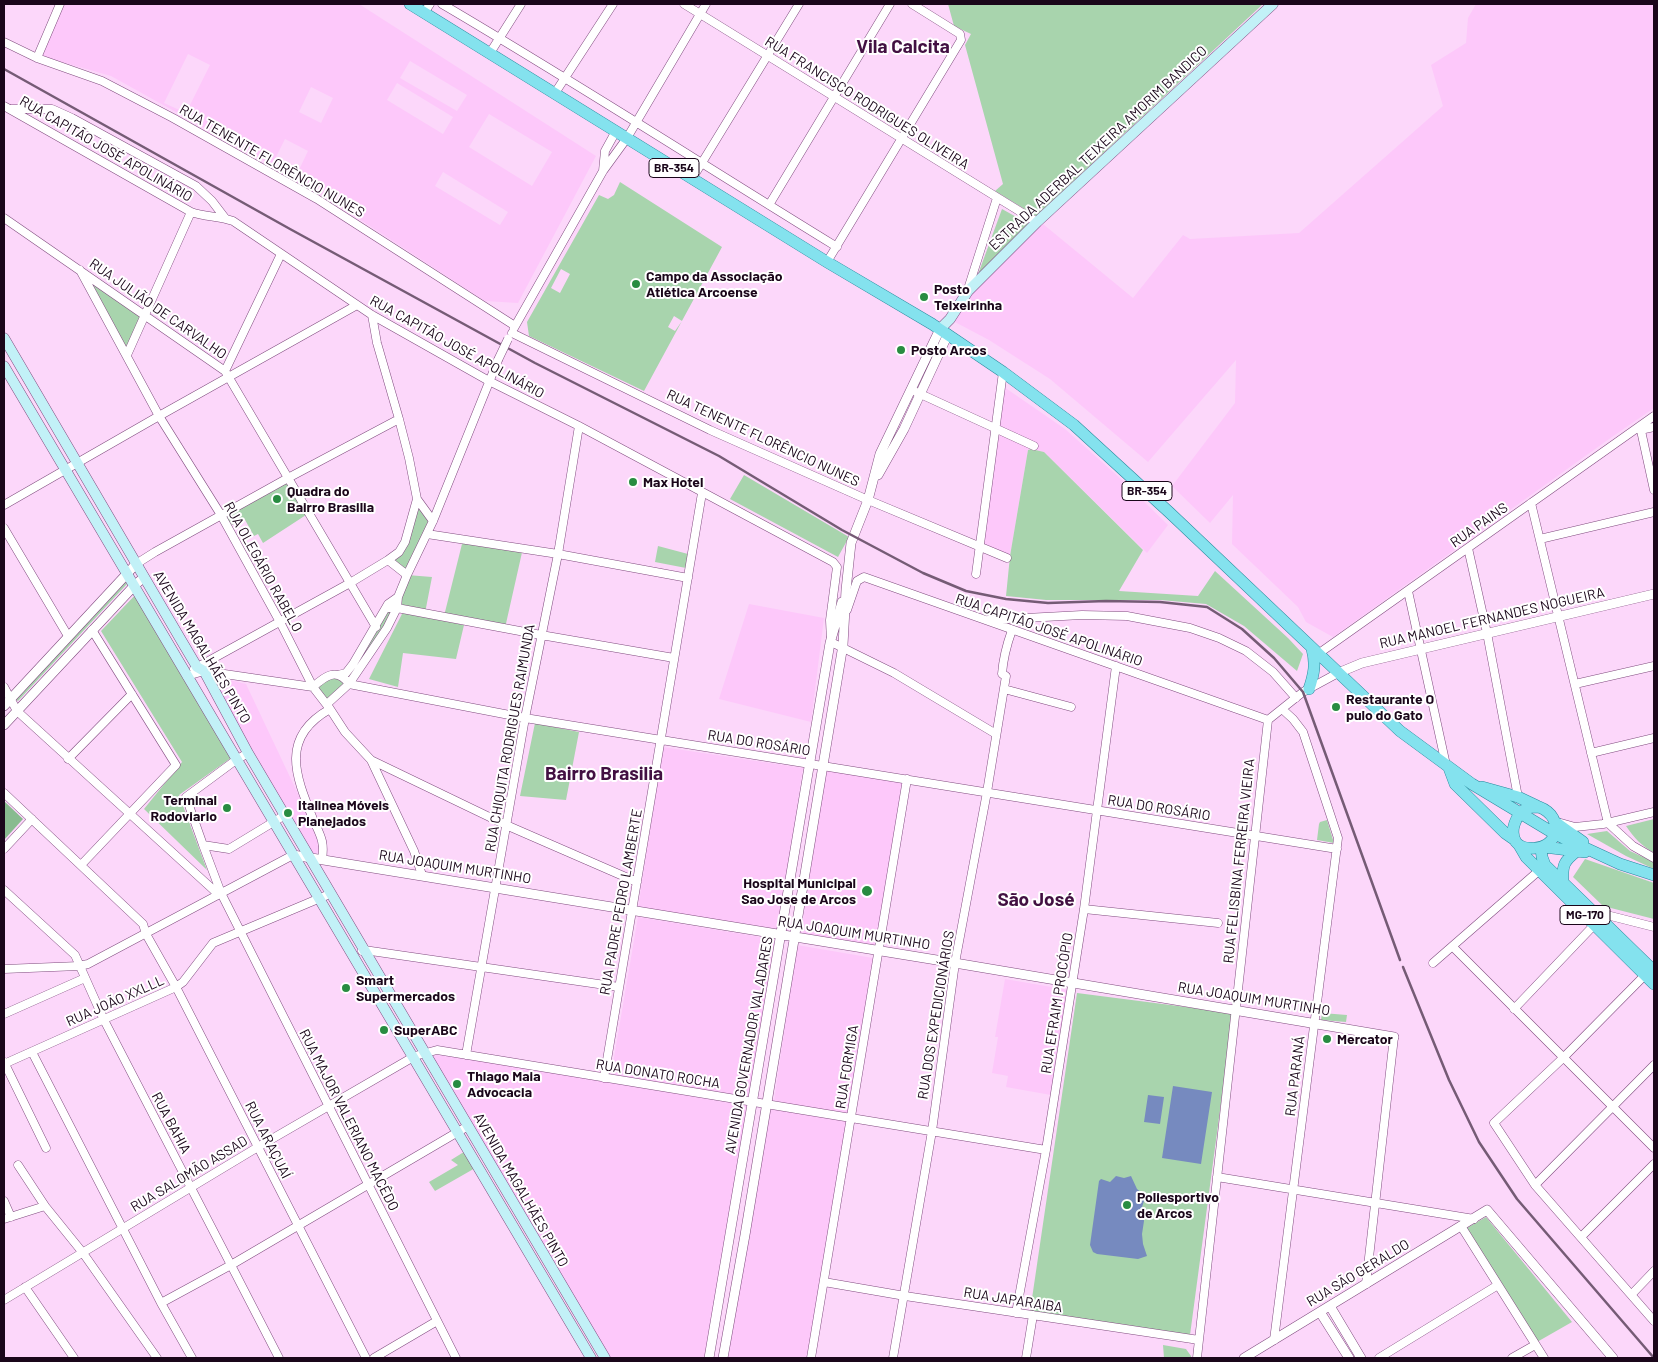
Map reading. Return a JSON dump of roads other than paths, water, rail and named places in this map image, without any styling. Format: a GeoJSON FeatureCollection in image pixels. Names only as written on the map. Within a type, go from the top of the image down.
{"type":"FeatureCollection","features":[{"type":"Feature","properties":{"kind":"main road","name":"BR-354"},"geometry":{"type":"LineString","coordinates":[[410,4],[427,8],[490,53],[944,332],[1003,372],[1074,425],[1170,512],[1400,731],[1472,784],[1555,834],[1596,853],[1654,875]]}},
{"type":"Feature","properties":{"kind":"main road","name":"ESTRADA ADERBAL TEIXEIRA AMORIM BANDICO"},"geometry":{"type":"LineString","coordinates":[[944,332],[968,291],[1037,222],[1273,4]]}},
{"type":"Feature","properties":{"kind":"main road","name":"AVENIDA MAGALHÃES PINTO"},"geometry":{"type":"LineString","coordinates":[[4,338],[309,857],[319,863],[331,893],[420,1055],[463,1128],[605,1358]]}},
{"type":"Feature","properties":{"kind":"main road","name":"AVENIDA MAGALHÃES PINTO"},"geometry":{"type":"LineString","coordinates":[[4,366],[353,955],[420,1055]]}},
{"type":"Feature","properties":{"kind":"main road"},"geometry":{"type":"LineString","coordinates":[[89,510],[101,504]]}},
{"type":"Feature","properties":{"kind":"main road"},"geometry":{"type":"LineString","coordinates":[[1309,689],[1315,671],[1315,651]]}},
{"type":"Feature","properties":{"kind":"main road"},"geometry":{"type":"LineString","coordinates":[[1448,767],[1455,784],[1517,843],[1526,848],[1543,847],[1596,853]]}},
{"type":"Feature","properties":{"kind":"main road"},"geometry":{"type":"LineString","coordinates":[[1472,784],[1518,797],[1546,810],[1552,815],[1555,822],[1555,834],[1551,841],[1543,847],[1542,867]]}},
{"type":"Feature","properties":{"kind":"main road"},"geometry":{"type":"LineString","coordinates":[[1517,843],[1513,831],[1515,821],[1528,808],[1539,807]]}},
{"type":"Feature","properties":{"kind":"main road"},"geometry":{"type":"LineString","coordinates":[[1555,822],[1580,839],[1596,853]]}},
{"type":"Feature","properties":{"kind":"main road","name":"MG-170"},"geometry":{"type":"LineString","coordinates":[[1517,843],[1526,857],[1563,882],[1650,971],[1654,984]]}},
{"type":"Feature","properties":{"kind":"main road"},"geometry":{"type":"LineString","coordinates":[[1563,882],[1562,868],[1568,858],[1577,851]]}},
{"type":"Feature","properties":{"kind":"main road"},"geometry":{"type":"LineString","coordinates":[[304,873],[319,863]]}},
{"type":"Feature","properties":{"kind":"main road","name":"MG-170"},"geometry":{"type":"LineString","coordinates":[[1542,867],[1597,918]]}},
{"type":"Feature","properties":{"kind":"main road","name":"AVENIDA MAGALHÃES PINTO"},"geometry":{"type":"LineString","coordinates":[[463,1128],[558,1302],[591,1358]]}},
{"type":"Feature","properties":{"kind":"main road"},"geometry":{"type":"LineString","coordinates":[[558,1302],[568,1296]]}},
{"type":"Feature","properties":{"kind":"street"},"geometry":{"type":"LineString","coordinates":[[37,58],[60,4]]}},
{"type":"Feature","properties":{"kind":"street"},"geometry":{"type":"LineString","coordinates":[[442,4],[837,247]]}},
{"type":"Feature","properties":{"kind":"street"},"geometry":{"type":"LineString","coordinates":[[490,53],[521,4]]}},
{"type":"Feature","properties":{"kind":"street"},"geometry":{"type":"LineString","coordinates":[[555,93],[613,4]]}},
{"type":"Feature","properties":{"kind":"street","name":"RUA FRANCISCO RODRIGUES OLIVEIRA"},"geometry":{"type":"LineString","coordinates":[[684,4],[1037,222]]}},
{"type":"Feature","properties":{"kind":"street"},"geometry":{"type":"LineString","coordinates":[[319,863],[324,845],[301,788],[296,765],[296,749],[301,736],[316,717],[330,709],[326,704],[350,682],[378,642],[397,608],[398,598],[407,575],[433,521],[489,381],[512,332],[603,171],[636,122],[706,4]]}},
{"type":"Feature","properties":{"kind":"street"},"geometry":{"type":"LineString","coordinates":[[692,178],[799,4]]}},
{"type":"Feature","properties":{"kind":"street"},"geometry":{"type":"LineString","coordinates":[[769,206],[890,4]]}},
{"type":"Feature","properties":{"kind":"street"},"geometry":{"type":"LineString","coordinates":[[828,262],[962,38],[960,34],[912,4]]}},
{"type":"Feature","properties":{"kind":"street","name":"RUA TENENTE FLORÊNCIO NUNES"},"geometry":{"type":"LineString","coordinates":[[4,42],[37,58],[102,81],[173,118],[317,199],[512,332],[710,430],[868,500],[1007,558]]}},
{"type":"Feature","properties":{"kind":"street"},"geometry":{"type":"LineString","coordinates":[[7,107],[52,109],[72,118],[196,186],[212,201],[225,218]]}},
{"type":"Feature","properties":{"kind":"street","name":"RUA CAPITÃO JOSÉ APOLINÁRIO"},"geometry":{"type":"LineString","coordinates":[[7,107],[191,212],[233,221],[372,315],[489,381],[579,426],[833,562],[837,567],[830,620],[831,642]]}},
{"type":"Feature","properties":{"kind":"street"},"geometry":{"type":"LineString","coordinates":[[603,171],[605,150],[616,131]]}},
{"type":"Feature","properties":{"kind":"street"},"geometry":{"type":"LineString","coordinates":[[968,291],[997,198]]}},
{"type":"Feature","properties":{"kind":"street"},"geometry":{"type":"LineString","coordinates":[[127,355],[191,212]]}},
{"type":"Feature","properties":{"kind":"street","name":"RUA JULIÃO DE CARVALHO"},"geometry":{"type":"LineString","coordinates":[[4,218],[227,374],[376,627]]}},
{"type":"Feature","properties":{"kind":"street"},"geometry":{"type":"LineString","coordinates":[[227,374],[280,254]]}},
{"type":"Feature","properties":{"kind":"street","name":"RUA OLEGÁRIO RABELO"},"geometry":{"type":"LineString","coordinates":[[80,270],[159,416],[221,515],[280,622],[313,687],[345,732],[371,760],[414,851],[422,875]]}},
{"type":"Feature","properties":{"kind":"street"},"geometry":{"type":"LineString","coordinates":[[4,505],[159,416],[227,374],[357,306]]}},
{"type":"Feature","properties":{"kind":"street"},"geometry":{"type":"LineString","coordinates":[[372,315],[381,358],[409,458],[417,499],[433,521]]}},
{"type":"Feature","properties":{"kind":"street","name":"AVENIDA GOVERNADOR VALADARES"},"geometry":{"type":"LineString","coordinates":[[722,1358],[745,1235],[842,648],[851,543],[868,500],[880,454],[910,390],[944,332]]}},
{"type":"Feature","properties":{"kind":"street","name":"AVENIDA GOVERNADOR VALADARES"},"geometry":{"type":"LineString","coordinates":[[872,486],[904,429],[944,332]]}},
{"type":"Feature","properties":{"kind":"street"},"geometry":{"type":"LineString","coordinates":[[976,574],[1003,372]]}},
{"type":"Feature","properties":{"kind":"street"},"geometry":{"type":"LineString","coordinates":[[910,390],[1034,446]]}},
{"type":"Feature","properties":{"kind":"street","name":"RUA PAINS"},"geometry":{"type":"LineString","coordinates":[[1315,651],[1408,591],[1640,428],[1654,416]]}},
{"type":"Feature","properties":{"kind":"street"},"geometry":{"type":"LineString","coordinates":[[4,706],[136,564],[288,478],[399,419]]}},
{"type":"Feature","properties":{"kind":"street","name":"RUA CHIQUITA RODRIGUES RAIMUNDA"},"geometry":{"type":"LineString","coordinates":[[466,1055],[525,718],[558,554],[579,426]]}},
{"type":"Feature","properties":{"kind":"street"},"geometry":{"type":"LineString","coordinates":[[1654,427],[1640,428],[1654,490]]}},
{"type":"Feature","properties":{"kind":"street","name":"RUA PADRE PEDRO LAMBERTE"},"geometry":{"type":"LineString","coordinates":[[604,1078],[702,493]]}},
{"type":"Feature","properties":{"kind":"street"},"geometry":{"type":"LineString","coordinates":[[186,674],[200,669],[350,583],[399,552],[405,542],[417,499]]}},
{"type":"Feature","properties":{"kind":"street"},"geometry":{"type":"LineString","coordinates":[[1531,503],[1608,823],[1633,846],[1654,858]]}},
{"type":"Feature","properties":{"kind":"street"},"geometry":{"type":"LineString","coordinates":[[1540,539],[1654,512]]}},
{"type":"Feature","properties":{"kind":"street"},"geometry":{"type":"LineString","coordinates":[[4,528],[68,636]]}},
{"type":"Feature","properties":{"kind":"street"},"geometry":{"type":"LineString","coordinates":[[427,534],[558,554],[688,578]]}},
{"type":"Feature","properties":{"kind":"street"},"geometry":{"type":"LineString","coordinates":[[1468,548],[1487,633],[1518,797]]}},
{"type":"Feature","properties":{"kind":"street"},"geometry":{"type":"LineString","coordinates":[[388,560],[407,575]]}},
{"type":"Feature","properties":{"kind":"street"},"geometry":{"type":"LineString","coordinates":[[4,725],[144,577]]}},
{"type":"Feature","properties":{"kind":"street","name":"RUA CAPITÃO JOSÉ APOLINÁRIO"},"geometry":{"type":"LineString","coordinates":[[846,615],[857,580],[864,577],[1268,720]]}},
{"type":"Feature","properties":{"kind":"street","name":"AVENIDA GOVERNADOR VALADARES"},"geometry":{"type":"LineString","coordinates":[[708,1358],[731,1233],[831,642],[846,590]]}},
{"type":"Feature","properties":{"kind":"street"},"geometry":{"type":"LineString","coordinates":[[1408,591],[1448,767]]}},
{"type":"Feature","properties":{"kind":"street","name":"RUA MANOEL FERNANDES NOGUEIRA"},"geometry":{"type":"LineString","coordinates":[[1338,672],[1362,663],[1654,594]]}},
{"type":"Feature","properties":{"kind":"street"},"geometry":{"type":"LineString","coordinates":[[200,669],[313,687],[320,678],[346,673],[354,664],[388,604],[398,598]]}},
{"type":"Feature","properties":{"kind":"street"},"geometry":{"type":"LineString","coordinates":[[387,608],[397,608],[674,658]]}},
{"type":"Feature","properties":{"kind":"street"},"geometry":{"type":"LineString","coordinates":[[982,620],[1127,616],[1190,628],[1246,650],[1273,672],[1296,698]]}},
{"type":"Feature","properties":{"kind":"street"},"geometry":{"type":"LineString","coordinates":[[1024,634],[1022,629],[1024,623],[1036,618]]}},
{"type":"Feature","properties":{"kind":"street"},"geometry":{"type":"LineString","coordinates":[[82,865],[176,765],[92,630]]}},
{"type":"Feature","properties":{"kind":"street","name":"RUA DOS EXPEDICIONÁRIOS"},"geometry":{"type":"LineString","coordinates":[[893,1358],[932,1131],[956,963],[1004,689],[1006,676],[1002,674],[1002,669],[1005,651],[1012,630]]}},
{"type":"Feature","properties":{"kind":"street"},"geometry":{"type":"LineString","coordinates":[[831,642],[894,673],[996,734]]}},
{"type":"Feature","properties":{"kind":"street","name":"RUA EFRAIM PROCÓPIO"},"geometry":{"type":"LineString","coordinates":[[1016,1313],[1046,1150],[1084,909],[1116,666]]}},
{"type":"Feature","properties":{"kind":"street"},"geometry":{"type":"LineString","coordinates":[[1574,684],[1654,666]]}},
{"type":"Feature","properties":{"kind":"street"},"geometry":{"type":"LineString","coordinates":[[1268,720],[1309,689],[1338,672]]}},
{"type":"Feature","properties":{"kind":"street","name":"RUA DO ROSÁRIO"},"geometry":{"type":"LineString","coordinates":[[336,675],[350,682],[525,718],[1337,849]]}},
{"type":"Feature","properties":{"kind":"street"},"geometry":{"type":"LineString","coordinates":[[4,687],[17,711],[219,893]]}},
{"type":"Feature","properties":{"kind":"street"},"geometry":{"type":"LineString","coordinates":[[1004,689],[1071,707]]}},
{"type":"Feature","properties":{"kind":"street"},"geometry":{"type":"LineString","coordinates":[[68,758],[132,694]]}},
{"type":"Feature","properties":{"kind":"street","name":"RUA PARANÁ"},"geometry":{"type":"LineString","coordinates":[[1274,1340],[1338,838],[1303,732],[1282,709]]}},
{"type":"Feature","properties":{"kind":"street","name":"RUA FELISBINA FERREIRA VIEIRA"},"geometry":{"type":"LineString","coordinates":[[1197,1358],[1268,720]]}},
{"type":"Feature","properties":{"kind":"street"},"geometry":{"type":"LineString","coordinates":[[1591,753],[1654,738]]}},
{"type":"Feature","properties":{"kind":"street"},"geometry":{"type":"LineString","coordinates":[[236,760],[248,753]]}},
{"type":"Feature","properties":{"kind":"street","name":"RUA MAJOR VALERIANO MACÊDO"},"geometry":{"type":"LineString","coordinates":[[236,760],[186,797],[219,893],[456,1358]]}},
{"type":"Feature","properties":{"kind":"street"},"geometry":{"type":"LineString","coordinates":[[371,760],[506,825],[637,882]]}},
{"type":"Feature","properties":{"kind":"street","name":"RUA FORMIGA"},"geometry":{"type":"LineString","coordinates":[[811,1358],[907,779]]}},
{"type":"Feature","properties":{"kind":"street","name":"RUA ARAÇUAÍ"},"geometry":{"type":"LineString","coordinates":[[4,793],[143,924],[146,934],[176,987],[366,1358]]}},
{"type":"Feature","properties":{"kind":"street"},"geometry":{"type":"LineString","coordinates":[[1555,822],[1575,827],[1608,823],[1654,812]]}},
{"type":"Feature","properties":{"kind":"street"},"geometry":{"type":"LineString","coordinates":[[203,846],[229,849],[285,816]]}},
{"type":"Feature","properties":{"kind":"street"},"geometry":{"type":"LineString","coordinates":[[4,849],[32,819]]}},
{"type":"Feature","properties":{"kind":"street"},"geometry":{"type":"LineString","coordinates":[[4,969],[80,966],[98,960],[219,893],[293,855],[309,857]]}},
{"type":"Feature","properties":{"kind":"street","name":"RUA JOAQUIM MURTINHO"},"geometry":{"type":"LineString","coordinates":[[319,863],[422,875],[1394,1037]]}},
{"type":"Feature","properties":{"kind":"street"},"geometry":{"type":"LineString","coordinates":[[1433,962],[1453,947],[1542,867]]}},
{"type":"Feature","properties":{"kind":"street","name":"RUA BAHIA"},"geometry":{"type":"LineString","coordinates":[[4,890],[75,955],[104,1020],[279,1358]]}},
{"type":"Feature","properties":{"kind":"street","name":"RUA JOÃO XXLLL"},"geometry":{"type":"LineString","coordinates":[[4,1063],[176,987],[183,982],[213,943],[331,893]]}},
{"type":"Feature","properties":{"kind":"street"},"geometry":{"type":"LineString","coordinates":[[1084,909],[1218,923]]}},
{"type":"Feature","properties":{"kind":"street"},"geometry":{"type":"LineString","coordinates":[[1514,1008],[1597,918],[1654,928]]}},
{"type":"Feature","properties":{"kind":"street"},"geometry":{"type":"LineString","coordinates":[[1453,947],[1654,1148]]}},
{"type":"Feature","properties":{"kind":"street"},"geometry":{"type":"LineString","coordinates":[[353,955],[364,950],[619,988]]}},
{"type":"Feature","properties":{"kind":"street"},"geometry":{"type":"LineString","coordinates":[[1650,971],[1564,1058],[1494,1124],[1535,1185],[1654,1321]]}},
{"type":"Feature","properties":{"kind":"street"},"geometry":{"type":"LineString","coordinates":[[4,1014],[85,978]]}},
{"type":"Feature","properties":{"kind":"street"},"geometry":{"type":"LineString","coordinates":[[1366,1284],[1394,1037]]}},
{"type":"Feature","properties":{"kind":"street","name":"RUA DONATO ROCHA"},"geometry":{"type":"LineString","coordinates":[[420,1055],[437,1050],[1046,1150]]}},
{"type":"Feature","properties":{"kind":"street"},"geometry":{"type":"LineString","coordinates":[[32,1052],[161,1303],[192,1358]]}},
{"type":"Feature","properties":{"kind":"street","name":"RUA SALOMÃO ASSAD"},"geometry":{"type":"LineString","coordinates":[[4,1300],[258,1147],[420,1055]]}},
{"type":"Feature","properties":{"kind":"street"},"geometry":{"type":"LineString","coordinates":[[4,1063],[46,1148]]}},
{"type":"Feature","properties":{"kind":"street"},"geometry":{"type":"LineString","coordinates":[[1535,1185],[1654,1065]]}},
{"type":"Feature","properties":{"kind":"street"},"geometry":{"type":"LineString","coordinates":[[161,1303],[232,1264],[463,1128]]}},
{"type":"Feature","properties":{"kind":"street"},"geometry":{"type":"LineString","coordinates":[[1581,1237],[1654,1164]]}},
{"type":"Feature","properties":{"kind":"street"},"geometry":{"type":"LineString","coordinates":[[18,1165],[45,1206],[83,1252],[157,1358]]}},
{"type":"Feature","properties":{"kind":"street"},"geometry":{"type":"LineString","coordinates":[[1217,1178],[1474,1219]]}},
{"type":"Feature","properties":{"kind":"street"},"geometry":{"type":"LineString","coordinates":[[4,1201],[7,1218],[45,1206]]}},
{"type":"Feature","properties":{"kind":"street","name":"RUA SÃO GERALDO"},"geometry":{"type":"LineString","coordinates":[[1244,1358],[1487,1210],[1613,1358]]}},
{"type":"Feature","properties":{"kind":"street"},"geometry":{"type":"LineString","coordinates":[[1461,1226],[1544,1358]]}},
{"type":"Feature","properties":{"kind":"street"},"geometry":{"type":"LineString","coordinates":[[731,1233],[745,1235]]}},
{"type":"Feature","properties":{"kind":"street"},"geometry":{"type":"LineString","coordinates":[[1632,1294],[1654,1271]]}},
{"type":"Feature","properties":{"kind":"street","name":"RUA JAPARAIBA"},"geometry":{"type":"LineString","coordinates":[[824,1282],[1033,1316],[1199,1340]]}},
{"type":"Feature","properties":{"kind":"street"},"geometry":{"type":"LineString","coordinates":[[1378,1358],[1498,1285]]}},
{"type":"Feature","properties":{"kind":"street"},"geometry":{"type":"LineString","coordinates":[[25,1287],[74,1358]]}},
{"type":"Feature","properties":{"kind":"street"},"geometry":{"type":"LineString","coordinates":[[1330,1306],[1361,1358]]}},
{"type":"Feature","properties":{"kind":"street"},"geometry":{"type":"LineString","coordinates":[[1320,1312],[1349,1358]]}},
{"type":"Feature","properties":{"kind":"street"},"geometry":{"type":"LineString","coordinates":[[1026,1358],[1033,1316]]}},
{"type":"Feature","properties":{"kind":"street"},"geometry":{"type":"LineString","coordinates":[[374,1358],[437,1321]]}},
{"type":"Feature","properties":{"kind":"street"},"geometry":{"type":"LineString","coordinates":[[1512,1358],[1535,1344]]}},
{"type":"Feature","properties":{"kind":"water"},"geometry":{"type":"Polygon","coordinates":[[[1173,1086],[1212,1092],[1201,1164],[1162,1158],[1173,1086]]]}},
{"type":"Feature","properties":{"kind":"water"},"geometry":{"type":"Polygon","coordinates":[[[1148,1095],[1164,1097],[1160,1124],[1144,1122],[1148,1095]]]}},
{"type":"Feature","properties":{"kind":"water"},"geometry":{"type":"Polygon","coordinates":[[[1116,1176],[1124,1178],[1131,1176],[1137,1189],[1143,1194],[1144,1221],[1142,1234],[1147,1256],[1138,1259],[1097,1254],[1093,1252],[1090,1245],[1099,1181],[1101,1179],[1110,1182],[1116,1176]]]}},
{"type":"Feature","properties":{"kind":"railway"},"geometry":{"type":"LineString","coordinates":[[4,69],[535,363],[719,456],[842,530],[923,573],[966,591],[1006,599],[1048,603],[1160,602],[1207,607],[1242,629],[1274,658],[1303,692],[1400,960]]}},
{"type":"Feature","properties":{"kind":"railway"},"geometry":{"type":"LineString","coordinates":[[1403,967],[1449,1080],[1479,1142],[1517,1199],[1654,1358]]}},
{"type":"Feature","properties":{"kind":"place","name":"Campo da Associação Atlética Arcoense"},"geometry":{"type":"Point","coordinates":[636,284]}},
{"type":"Feature","properties":{"kind":"place","name":"Posto Teixeirinha"},"geometry":{"type":"Point","coordinates":[924,297]}},
{"type":"Feature","properties":{"kind":"place","name":"Posto Arcos"},"geometry":{"type":"Point","coordinates":[901,350]}},
{"type":"Feature","properties":{"kind":"place","name":"Max Hotel"},"geometry":{"type":"Point","coordinates":[633,482]}},
{"type":"Feature","properties":{"kind":"place","name":"Quadra do Bairro Brasilia"},"geometry":{"type":"Point","coordinates":[277,499]}},
{"type":"Feature","properties":{"kind":"place","name":"Restaurante O pulo do Gato"},"geometry":{"type":"Point","coordinates":[1336,707]}},
{"type":"Feature","properties":{"kind":"place","name":"Terminal Rodoviario"},"geometry":{"type":"Point","coordinates":[227,808]}},
{"type":"Feature","properties":{"kind":"place","name":"Italinea Móveis Planejados"},"geometry":{"type":"Point","coordinates":[288,813]}},
{"type":"Feature","properties":{"kind":"place","name":"Hospital Municipal Sao Jose de Arcos"},"geometry":{"type":"Point","coordinates":[867,891]}},
{"type":"Feature","properties":{"kind":"place","name":"Smart Supermercados"},"geometry":{"type":"Point","coordinates":[346,988]}},
{"type":"Feature","properties":{"kind":"place","name":"SuperABC"},"geometry":{"type":"Point","coordinates":[384,1030]}},
{"type":"Feature","properties":{"kind":"place","name":"Mercator"},"geometry":{"type":"Point","coordinates":[1327,1039]}},
{"type":"Feature","properties":{"kind":"place","name":"Thiago Maia Advocacia"},"geometry":{"type":"Point","coordinates":[457,1084]}},
{"type":"Feature","properties":{"kind":"place","name":"Poliesportivo de Arcos"},"geometry":{"type":"Point","coordinates":[1127,1205]}},
{"type":"Feature","properties":{"kind":"district","name":"Vila Calcita"},"geometry":{"type":"Point","coordinates":[903,47]}},
{"type":"Feature","properties":{"kind":"district","name":"Bairro Brasilia"},"geometry":{"type":"Point","coordinates":[604,774]}},
{"type":"Feature","properties":{"kind":"district","name":"São José"},"geometry":{"type":"Point","coordinates":[1036,900]}}]}
